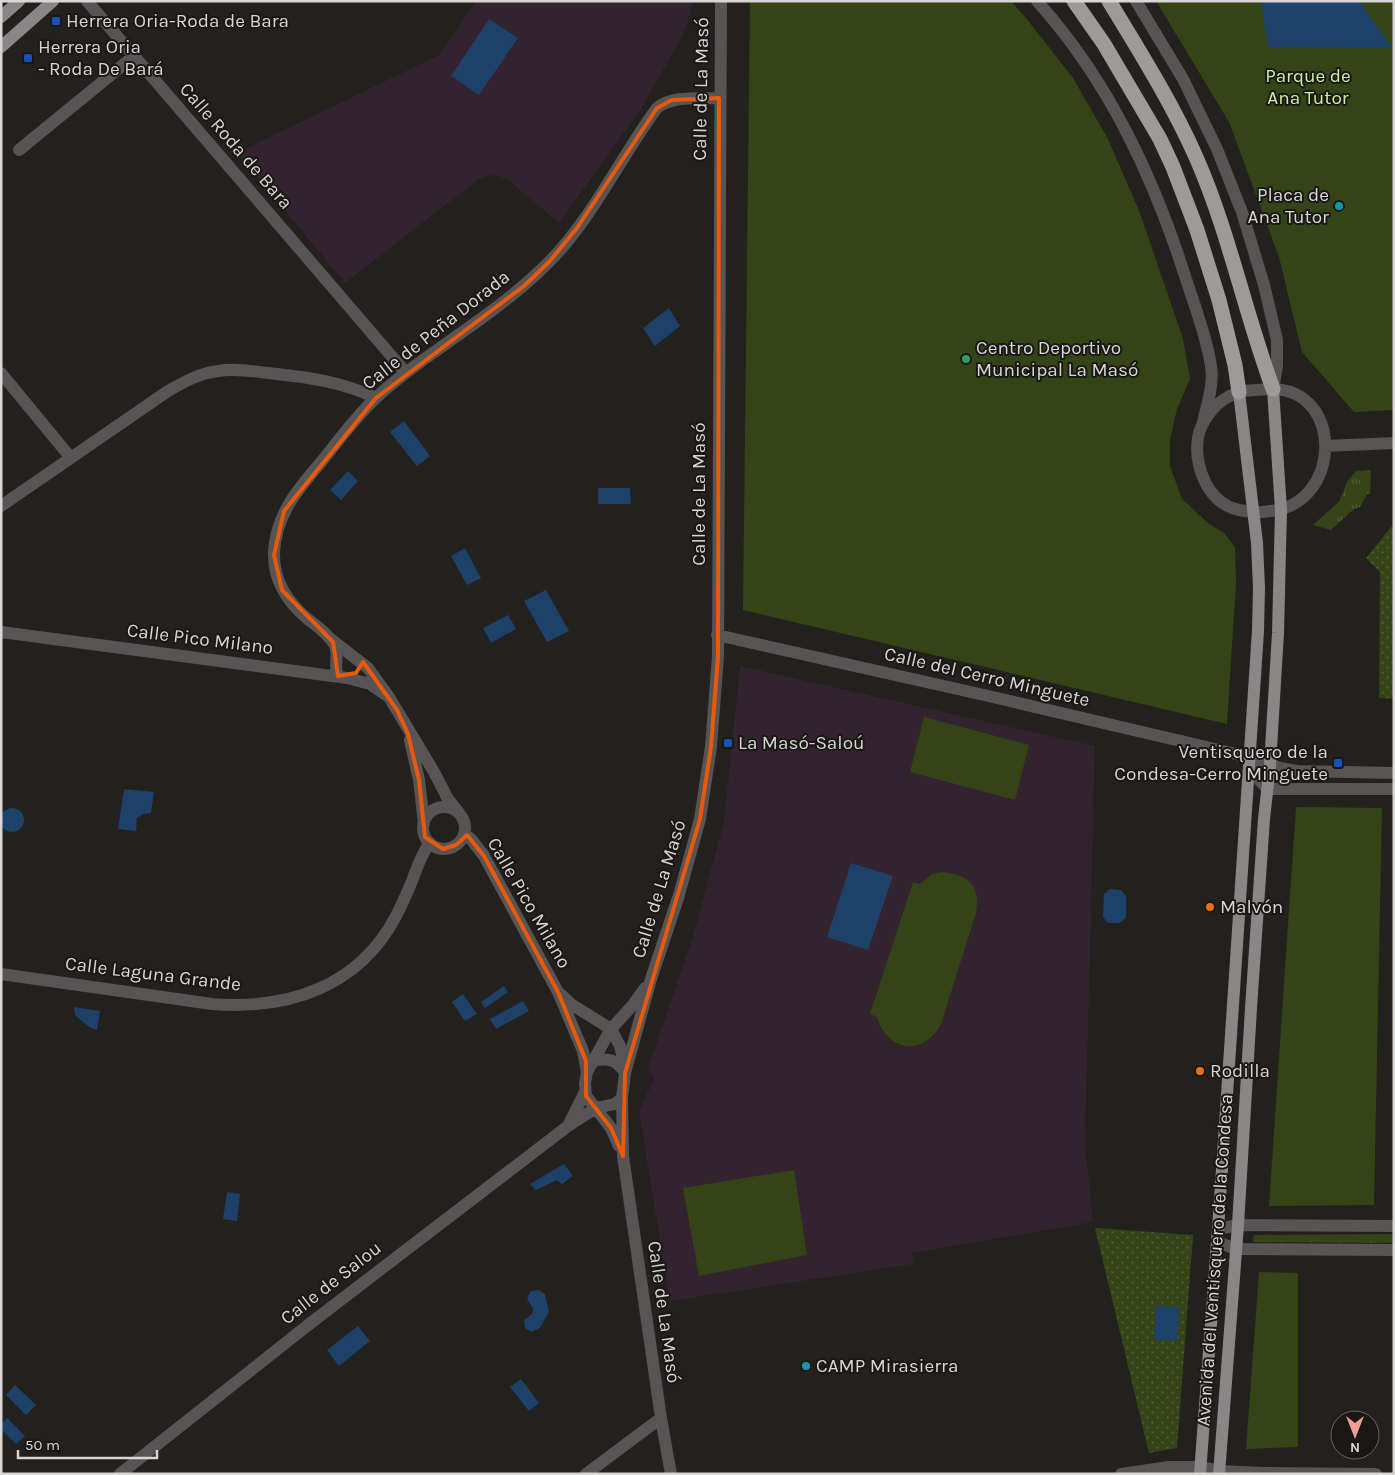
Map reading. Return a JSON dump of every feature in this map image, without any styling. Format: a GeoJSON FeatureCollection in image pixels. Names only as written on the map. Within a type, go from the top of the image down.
{"type":"FeatureCollection","features":[{"type":"Feature","properties":{"kind":"highway"},"geometry":{"type":"LineString","coordinates":[[1074,1],[1104,44],[1160,140],[1173,167],[1197,230],[1219,300],[1235,365],[1239,392]]}},
{"type":"Feature","properties":{"kind":"highway"},"geometry":{"type":"LineString","coordinates":[[1109,1],[1160,84],[1196,158],[1220,221],[1273,389]]}},
{"type":"Feature","properties":{"kind":"main road"},"geometry":{"type":"LineString","coordinates":[[1,17],[19,1]]}},
{"type":"Feature","properties":{"kind":"main road"},"geometry":{"type":"LineString","coordinates":[[1,47],[53,1]]}},
{"type":"Feature","properties":{"kind":"main road","name":"Avenida del Ventisquero de la Condesa"},"geometry":{"type":"LineString","coordinates":[[1220,1472],[1278,633],[1281,510],[1273,389]]}},
{"type":"Feature","properties":{"kind":"main road","name":"Avenida del Ventisquero de la Condesa"},"geometry":{"type":"LineString","coordinates":[[1200,1470],[1218,1236],[1258,631],[1258,552],[1239,392]]}},
{"type":"Feature","properties":{"kind":"street","name":"Calle Roda de Bara"},"geometry":{"type":"LineString","coordinates":[[87,1],[406,373]]}},
{"type":"Feature","properties":{"kind":"street","name":"Calle de La Masó"},"geometry":{"type":"LineString","coordinates":[[671,1474],[622,1156],[622,1098],[625,1073],[651,979],[679,895],[700,819],[711,747],[718,656],[719,98],[721,1]]}},
{"type":"Feature","properties":{"kind":"street"},"geometry":{"type":"LineString","coordinates":[[1037,1],[1074,46],[1113,107],[1148,175],[1173,237],[1196,309],[1211,366],[1210,395],[1198,438],[1202,478],[1209,489],[1220,500],[1232,508],[1253,513],[1281,510],[1297,502],[1312,489],[1322,471],[1325,459],[1325,446],[1319,417],[1302,398],[1283,390],[1239,392],[1226,398],[1203,422]]}},
{"type":"Feature","properties":{"kind":"street","name":"Avenida del Ventisquero de la Condesa"},"geometry":{"type":"LineString","coordinates":[[1136,1],[1183,79],[1218,149],[1242,212],[1264,285],[1277,340],[1277,366],[1273,389]]}},
{"type":"Feature","properties":{"kind":"street"},"geometry":{"type":"LineString","coordinates":[[19,150],[134,56]]}},
{"type":"Feature","properties":{"kind":"street","name":"Calle de Peña Dorada"},"geometry":{"type":"LineString","coordinates":[[329,638],[292,605],[282,590],[275,561],[275,541],[284,511],[304,482],[376,398],[406,373],[524,286],[549,262],[577,228],[651,116],[662,103],[672,100],[719,98]]}},
{"type":"Feature","properties":{"kind":"street"},"geometry":{"type":"LineString","coordinates":[[1,506],[168,391],[186,381],[216,371],[230,369],[324,380],[354,388],[376,398]]}},
{"type":"Feature","properties":{"kind":"street"},"geometry":{"type":"LineString","coordinates":[[1,373],[71,458]]}},
{"type":"Feature","properties":{"kind":"street"},"geometry":{"type":"LineString","coordinates":[[1325,446],[1394,443]]}},
{"type":"Feature","properties":{"kind":"street","name":"Calle Pico Milano"},"geometry":{"type":"LineString","coordinates":[[1,632],[343,677],[370,684],[389,698]]}},
{"type":"Feature","properties":{"kind":"street","name":"Calle del Cerro Minguete"},"geometry":{"type":"LineString","coordinates":[[717,635],[1249,757],[1280,768],[1311,772],[1394,773]]}},
{"type":"Feature","properties":{"kind":"street"},"geometry":{"type":"LineString","coordinates":[[329,638],[337,652],[336,670],[343,677],[356,673],[362,662]]}},
{"type":"Feature","properties":{"kind":"street","name":"Calle Pico Milano"},"geometry":{"type":"LineString","coordinates":[[329,638],[362,662],[376,678],[397,710],[448,799],[465,823],[465,834],[456,846],[450,848],[436,847],[426,837],[416,763],[408,734],[397,710]]}},
{"type":"Feature","properties":{"kind":"street"},"geometry":{"type":"LineString","coordinates":[[1249,757],[1260,781],[1268,789],[1394,789]]}},
{"type":"Feature","properties":{"kind":"street"},"geometry":{"type":"LineString","coordinates":[[424,823],[427,816],[438,808],[452,809],[459,813]]}},
{"type":"Feature","properties":{"kind":"street","name":"Calle Pico Milano"},"geometry":{"type":"LineString","coordinates":[[465,834],[484,856],[558,992],[590,1066]]}},
{"type":"Feature","properties":{"kind":"street","name":"Calle Laguna Grande"},"geometry":{"type":"LineString","coordinates":[[1,974],[212,1004],[240,1005],[286,1001],[327,985],[344,975],[374,950],[396,916],[422,856],[430,843]]}},
{"type":"Feature","properties":{"kind":"street","name":"Calle de La Masó"},"geometry":{"type":"LineString","coordinates":[[622,1156],[611,1128],[588,1099],[585,1092],[585,1083],[590,1066],[611,1029],[639,998],[651,979]]}},
{"type":"Feature","properties":{"kind":"street","name":"Calle Pico Milano"},"geometry":{"type":"LineString","coordinates":[[558,992],[571,1004],[611,1029]]}},
{"type":"Feature","properties":{"kind":"street"},"geometry":{"type":"LineString","coordinates":[[611,1029],[620,1046],[625,1073]]}},
{"type":"Feature","properties":{"kind":"street"},"geometry":{"type":"LineString","coordinates":[[590,1066],[606,1059],[613,1060],[621,1066],[625,1073]]}},
{"type":"Feature","properties":{"kind":"street","name":"Calle de Salou"},"geometry":{"type":"LineString","coordinates":[[568,1126],[585,1092]]}},
{"type":"Feature","properties":{"kind":"street"},"geometry":{"type":"LineString","coordinates":[[596,1108],[615,1104],[622,1098]]}},
{"type":"Feature","properties":{"kind":"street","name":"Calle de Salou"},"geometry":{"type":"LineString","coordinates":[[120,1474],[312,1322],[568,1126],[596,1108]]}},
{"type":"Feature","properties":{"kind":"street"},"geometry":{"type":"LineString","coordinates":[[1394,1226],[1238,1225],[1218,1236],[1236,1249],[1394,1250]]}},
{"type":"Feature","properties":{"kind":"street"},"geometry":{"type":"LineString","coordinates":[[586,1474],[661,1418]]}},
{"type":"Feature","properties":{"kind":"street"},"geometry":{"type":"LineString","coordinates":[[1121,1474],[1169,1467],[1220,1472],[1376,1474]]}},
{"type":"Feature","properties":{"kind":"highlighted area"},"geometry":{"type":"Polygon","coordinates":[[[719,98],[718,656],[711,747],[700,819],[625,1073],[623,1156],[611,1128],[586,1096],[586,1061],[558,992],[484,856],[467,835],[456,845],[443,849],[425,837],[419,780],[408,734],[397,710],[363,662],[356,673],[338,676],[333,642],[282,590],[274,555],[284,511],[376,398],[524,286],[549,262],[577,228],[657,108],[672,100],[719,98]]]}},
{"type":"Feature","properties":{"kind":"shaded area"},"geometry":{"type":"Polygon","coordinates":[[[476,1],[693,1],[687,24],[678,44],[641,109],[559,223],[508,180],[497,175],[487,176],[479,179],[345,283],[237,153],[439,55],[476,1]]]}},
{"type":"Feature","properties":{"kind":"shaded area"},"geometry":{"type":"Polygon","coordinates":[[[740,666],[1095,746],[1085,1146],[1093,1222],[912,1253],[913,1264],[670,1301],[639,1112],[654,1078],[648,1068],[692,940],[724,822],[740,666]]]}},
{"type":"Feature","properties":{"kind":"green space","name":"Centro Deportivo Municipal La Masó"},"geometry":{"type":"Polygon","coordinates":[[[750,1],[1011,1],[1073,78],[1108,139],[1140,213],[1183,339],[1190,379],[1177,409],[1170,439],[1170,466],[1182,499],[1208,523],[1224,533],[1235,547],[1236,583],[1227,724],[743,610],[750,1]]]}},
{"type":"Feature","properties":{"kind":"green space","name":"Parque de Ana Tutor"},"geometry":{"type":"Polygon","coordinates":[[[1156,1],[1394,1],[1394,410],[1354,412],[1302,352],[1279,257],[1229,122],[1156,1]]]}},
{"type":"Feature","properties":{"kind":"green space"},"geometry":{"type":"Polygon","coordinates":[[[1371,470],[1370,494],[1367,494],[1360,507],[1354,509],[1331,530],[1313,525],[1339,502],[1347,482],[1356,471],[1371,470]]]}},
{"type":"Feature","properties":{"kind":"green space"},"geometry":{"type":"Polygon","coordinates":[[[1392,526],[1394,528],[1394,699],[1379,698],[1380,572],[1366,558],[1392,526]]]}},
{"type":"Feature","properties":{"kind":"green space"},"geometry":{"type":"Polygon","coordinates":[[[924,717],[1029,745],[1015,800],[910,772],[924,717]]]}},
{"type":"Feature","properties":{"kind":"green space"},"geometry":{"type":"Polygon","coordinates":[[[1296,807],[1382,808],[1374,1205],[1269,1206],[1296,807]]]}},
{"type":"Feature","properties":{"kind":"green space"},"geometry":{"type":"Polygon","coordinates":[[[941,872],[959,876],[970,883],[976,895],[976,913],[941,1024],[934,1035],[925,1042],[916,1046],[906,1046],[889,1038],[882,1029],[877,1017],[870,1014],[913,882],[920,884],[932,874],[941,872]]]}},
{"type":"Feature","properties":{"kind":"green space"},"geometry":{"type":"Polygon","coordinates":[[[794,1170],[807,1255],[699,1276],[683,1188],[794,1170]]]}},
{"type":"Feature","properties":{"kind":"green space"},"geometry":{"type":"Polygon","coordinates":[[[1095,1228],[1193,1235],[1177,1448],[1149,1453],[1095,1228]]]}},
{"type":"Feature","properties":{"kind":"green space"},"geometry":{"type":"Polygon","coordinates":[[[1394,1234],[1394,1243],[1253,1242],[1254,1235],[1394,1234]]]}},
{"type":"Feature","properties":{"kind":"green space"},"geometry":{"type":"Polygon","coordinates":[[[1259,1272],[1298,1273],[1298,1447],[1246,1449],[1259,1272]]]}},
{"type":"Feature","properties":{"kind":"water"},"geometry":{"type":"Polygon","coordinates":[[[1261,1],[1359,1],[1392,48],[1268,47],[1261,1]]]}},
{"type":"Feature","properties":{"kind":"water"},"geometry":{"type":"Polygon","coordinates":[[[489,19],[518,38],[479,95],[451,76],[489,19]]]}},
{"type":"Feature","properties":{"kind":"water"},"geometry":{"type":"Polygon","coordinates":[[[669,308],[680,326],[655,346],[643,328],[669,308]]]}},
{"type":"Feature","properties":{"kind":"water"},"geometry":{"type":"Polygon","coordinates":[[[404,421],[430,456],[417,466],[390,432],[404,421]]]}},
{"type":"Feature","properties":{"kind":"water"},"geometry":{"type":"Polygon","coordinates":[[[348,471],[358,481],[341,500],[330,490],[348,471]]]}},
{"type":"Feature","properties":{"kind":"water"},"geometry":{"type":"Polygon","coordinates":[[[598,488],[630,488],[631,504],[598,504],[598,488]]]}},
{"type":"Feature","properties":{"kind":"water"},"geometry":{"type":"Polygon","coordinates":[[[465,548],[481,578],[467,585],[451,556],[465,548]]]}},
{"type":"Feature","properties":{"kind":"water"},"geometry":{"type":"Polygon","coordinates":[[[546,590],[569,631],[547,642],[524,601],[546,590]]]}},
{"type":"Feature","properties":{"kind":"water"},"geometry":{"type":"Polygon","coordinates":[[[508,615],[516,629],[491,643],[483,628],[508,615]]]}},
{"type":"Feature","properties":{"kind":"water"},"geometry":{"type":"Polygon","coordinates":[[[124,789],[154,792],[151,813],[143,814],[137,818],[136,831],[118,829],[124,789]]]}},
{"type":"Feature","properties":{"kind":"water"},"geometry":{"type":"Polygon","coordinates":[[[12,808],[17,809],[23,815],[23,825],[17,831],[12,832],[7,831],[1,825],[0,820],[1,815],[7,809],[12,808]]]}},
{"type":"Feature","properties":{"kind":"water"},"geometry":{"type":"Polygon","coordinates":[[[851,863],[893,876],[868,950],[827,937],[851,863]]]}},
{"type":"Feature","properties":{"kind":"water"},"geometry":{"type":"Polygon","coordinates":[[[1110,889],[1121,890],[1126,896],[1126,918],[1119,923],[1108,923],[1103,917],[1104,894],[1110,889]]]}},
{"type":"Feature","properties":{"kind":"water"},"geometry":{"type":"Polygon","coordinates":[[[504,986],[508,992],[485,1008],[481,1002],[504,986]]]}},
{"type":"Feature","properties":{"kind":"water"},"geometry":{"type":"Polygon","coordinates":[[[463,994],[477,1014],[465,1021],[452,1002],[463,994]]]}},
{"type":"Feature","properties":{"kind":"water"},"geometry":{"type":"Polygon","coordinates":[[[523,1001],[529,1011],[496,1029],[490,1019],[523,1001]]]}},
{"type":"Feature","properties":{"kind":"water"},"geometry":{"type":"Polygon","coordinates":[[[74,1007],[100,1011],[97,1030],[75,1015],[74,1007]]]}},
{"type":"Feature","properties":{"kind":"water"},"geometry":{"type":"Polygon","coordinates":[[[564,1164],[573,1176],[562,1184],[557,1180],[536,1190],[530,1184],[564,1164]]]}},
{"type":"Feature","properties":{"kind":"water"},"geometry":{"type":"Polygon","coordinates":[[[227,1192],[240,1194],[237,1221],[223,1219],[227,1192]]]}},
{"type":"Feature","properties":{"kind":"water"},"geometry":{"type":"Polygon","coordinates":[[[538,1290],[545,1294],[549,1312],[540,1328],[531,1332],[525,1328],[524,1320],[532,1314],[533,1310],[528,1297],[531,1291],[538,1290]]]}},
{"type":"Feature","properties":{"kind":"water"},"geometry":{"type":"Polygon","coordinates":[[[1156,1306],[1179,1307],[1177,1341],[1154,1340],[1156,1306]]]}},
{"type":"Feature","properties":{"kind":"water"},"geometry":{"type":"Polygon","coordinates":[[[358,1326],[370,1341],[339,1366],[327,1350],[358,1326]]]}},
{"type":"Feature","properties":{"kind":"water"},"geometry":{"type":"Polygon","coordinates":[[[521,1379],[539,1403],[529,1411],[510,1387],[521,1379]]]}},
{"type":"Feature","properties":{"kind":"water"},"geometry":{"type":"Polygon","coordinates":[[[15,1385],[36,1405],[26,1415],[6,1395],[15,1385]]]}},
{"type":"Feature","properties":{"kind":"water"},"geometry":{"type":"Polygon","coordinates":[[[7,1418],[25,1436],[16,1444],[1,1429],[1,1424],[7,1418]]]}},
{"type":"Feature","properties":{"kind":"place","name":"Herrera Oria-Roda de Bara"},"geometry":{"type":"Point","coordinates":[56,21]}},
{"type":"Feature","properties":{"kind":"place","name":"Herrera Oria - Roda De Bará"},"geometry":{"type":"Point","coordinates":[28,58]}},
{"type":"Feature","properties":{"kind":"place","name":"Placa de Ana Tutor"},"geometry":{"type":"Point","coordinates":[1339,206]}},
{"type":"Feature","properties":{"kind":"place","name":"Centro Deportivo Municipal La Masó"},"geometry":{"type":"Point","coordinates":[966,359]}},
{"type":"Feature","properties":{"kind":"place","name":"La Masó-Saloú"},"geometry":{"type":"Point","coordinates":[728,743]}},
{"type":"Feature","properties":{"kind":"place","name":"Ventisquero de la Condesa-Cerro Minguete"},"geometry":{"type":"Point","coordinates":[1338,763]}},
{"type":"Feature","properties":{"kind":"place","name":"Malvón"},"geometry":{"type":"Point","coordinates":[1210,907]}},
{"type":"Feature","properties":{"kind":"place","name":"Rodilla"},"geometry":{"type":"Point","coordinates":[1200,1071]}},
{"type":"Feature","properties":{"kind":"place","name":"CAMP Mirasierra"},"geometry":{"type":"Point","coordinates":[806,1366]}}]}
